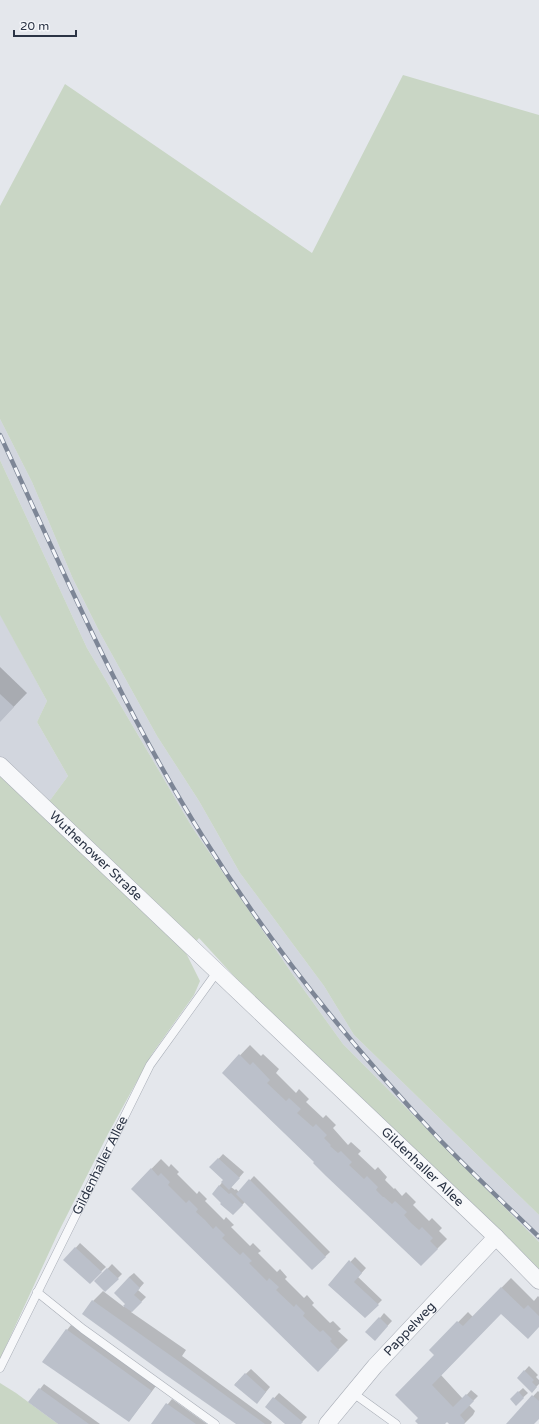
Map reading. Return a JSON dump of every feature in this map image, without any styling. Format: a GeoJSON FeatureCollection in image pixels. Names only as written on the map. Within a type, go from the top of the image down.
{"type":"FeatureCollection","features":[{"type":"Feature","properties":{"kind":"street","name":"Wuthenower Straße"},"geometry":{"type":"LineString","coordinates":[[0,765],[191,947]]}},
{"type":"Feature","properties":{"kind":"street","name":"Gildenhaller Allee"},"geometry":{"type":"LineString","coordinates":[[191,947],[496,1237],[539,1281]]}},
{"type":"Feature","properties":{"kind":"street","name":"Pappelweg"},"geometry":{"type":"LineString","coordinates":[[327,1424],[375,1366],[496,1237]]}},
{"type":"Feature","properties":{"kind":"lane","name":"Gildenhaller Allee"},"geometry":{"type":"LineString","coordinates":[[0,1368],[150,1065],[217,972]]}},
{"type":"Feature","properties":{"kind":"lane"},"geometry":{"type":"LineString","coordinates":[[37,1292],[83,1329],[215,1424]]}},
{"type":"Feature","properties":{"kind":"lane"},"geometry":{"type":"LineString","coordinates":[[353,1393],[396,1424]]}},
{"type":"Feature","properties":{"kind":"shaded area"},"geometry":{"type":"Polygon","coordinates":[[[0,419],[32,482],[73,579],[99,631],[157,736],[199,801],[240,873],[324,986],[354,1035],[539,1215],[539,1242],[343,1044],[291,972],[192,827],[87,648],[0,460],[0,419]]]}},
{"type":"Feature","properties":{"kind":"shaded area"},"geometry":{"type":"Polygon","coordinates":[[[0,614],[47,701],[37,722],[68,776],[51,799],[38,809],[0,772],[0,614]]]}},
{"type":"Feature","properties":{"kind":"green space"},"geometry":{"type":"Polygon","coordinates":[[[403,75],[539,115],[539,1215],[354,1035],[324,986],[240,873],[199,801],[157,736],[99,631],[73,579],[32,482],[0,419],[0,206],[65,84],[312,253],[403,75]]]}},
{"type":"Feature","properties":{"kind":"green space"},"geometry":{"type":"Polygon","coordinates":[[[0,460],[87,648],[192,827],[291,972],[343,1044],[539,1242],[539,1272],[263,1008],[199,938],[186,953],[200,981],[194,995],[152,1054],[109,1132],[58,1233],[0,1359],[0,772],[38,808],[51,799],[68,776],[37,722],[47,701],[0,615],[0,460]]]}},
{"type":"Feature","properties":{"kind":"green space"},"geometry":{"type":"Polygon","coordinates":[[[0,1383],[16,1393],[58,1424],[0,1424],[0,1383]]]}},
{"type":"Feature","properties":{"kind":"building"},"geometry":{"type":"Polygon","coordinates":[[[0,694],[14,707],[0,722],[0,694]]]}},
{"type":"Feature","properties":{"kind":"building"},"geometry":{"type":"Polygon","coordinates":[[[239,1054],[250,1065],[253,1062],[270,1080],[267,1083],[286,1101],[289,1098],[301,1109],[297,1113],[313,1127],[316,1124],[327,1135],[324,1138],[331,1145],[330,1146],[338,1153],[341,1151],[352,1162],[349,1165],[364,1179],[367,1176],[378,1187],[376,1190],[383,1197],[392,1204],[395,1201],[407,1212],[404,1215],[411,1223],[419,1230],[422,1227],[433,1238],[430,1241],[438,1249],[421,1266],[326,1176],[313,1163],[314,1162],[222,1073],[239,1054]]]}},
{"type":"Feature","properties":{"kind":"building"},"geometry":{"type":"Polygon","coordinates":[[[218,1158],[240,1178],[229,1190],[221,1182],[223,1180],[209,1167],[218,1158]]]}},
{"type":"Feature","properties":{"kind":"building"},"geometry":{"type":"Polygon","coordinates":[[[151,1168],[158,1176],[161,1173],[170,1182],[168,1185],[186,1203],[189,1200],[198,1209],[196,1212],[213,1229],[216,1226],[225,1235],[222,1238],[240,1255],[243,1252],[252,1261],[249,1263],[267,1281],[269,1278],[279,1287],[276,1290],[294,1307],[296,1304],[305,1313],[303,1316],[320,1332],[323,1330],[332,1339],[330,1341],[339,1350],[318,1372],[131,1189],[151,1168]]]}},
{"type":"Feature","properties":{"kind":"building"},"geometry":{"type":"Polygon","coordinates":[[[249,1179],[326,1257],[312,1270],[236,1194],[249,1179]]]}},
{"type":"Feature","properties":{"kind":"building"},"geometry":{"type":"Polygon","coordinates":[[[219,1185],[229,1194],[231,1193],[243,1205],[233,1215],[220,1204],[221,1203],[212,1194],[219,1185]]]}},
{"type":"Feature","properties":{"kind":"building"},"geometry":{"type":"Polygon","coordinates":[[[75,1247],[102,1272],[90,1284],[63,1260],[75,1247]]]}},
{"type":"Feature","properties":{"kind":"building"},"geometry":{"type":"Polygon","coordinates":[[[349,1260],[362,1273],[354,1282],[379,1305],[365,1318],[328,1285],[349,1260]]]}},
{"type":"Feature","properties":{"kind":"building"},"geometry":{"type":"Polygon","coordinates":[[[107,1268],[119,1279],[105,1292],[94,1281],[107,1268]]]}},
{"type":"Feature","properties":{"kind":"building"},"geometry":{"type":"Polygon","coordinates":[[[129,1277],[140,1288],[134,1295],[142,1302],[132,1312],[123,1306],[125,1304],[114,1293],[129,1277]]]}},
{"type":"Feature","properties":{"kind":"building"},"geometry":{"type":"Polygon","coordinates":[[[501,1287],[524,1309],[528,1305],[539,1316],[539,1327],[528,1339],[501,1314],[432,1385],[453,1407],[466,1394],[474,1401],[460,1415],[465,1421],[464,1424],[449,1424],[447,1422],[445,1424],[418,1424],[415,1421],[418,1418],[395,1395],[434,1355],[429,1350],[457,1321],[463,1326],[501,1287]]]}},
{"type":"Feature","properties":{"kind":"building"},"geometry":{"type":"Polygon","coordinates":[[[92,1300],[265,1424],[236,1424],[166,1375],[82,1314],[92,1300]]]}},
{"type":"Feature","properties":{"kind":"building"},"geometry":{"type":"Polygon","coordinates":[[[379,1317],[388,1326],[375,1341],[365,1332],[379,1317]]]}},
{"type":"Feature","properties":{"kind":"building"},"geometry":{"type":"Polygon","coordinates":[[[66,1329],[152,1391],[129,1422],[42,1362],[66,1329]]]}},
{"type":"Feature","properties":{"kind":"building"},"geometry":{"type":"Polygon","coordinates":[[[524,1370],[534,1380],[532,1382],[537,1387],[532,1393],[517,1378],[524,1370]]]}},
{"type":"Feature","properties":{"kind":"building"},"geometry":{"type":"Polygon","coordinates":[[[245,1373],[266,1392],[257,1404],[234,1385],[245,1373]]]}},
{"type":"Feature","properties":{"kind":"building"},"geometry":{"type":"Polygon","coordinates":[[[39,1388],[89,1424],[58,1424],[28,1402],[39,1388]]]}},
{"type":"Feature","properties":{"kind":"building"},"geometry":{"type":"Polygon","coordinates":[[[518,1391],[524,1398],[516,1406],[510,1399],[518,1391]]]}},
{"type":"Feature","properties":{"kind":"building"},"geometry":{"type":"Polygon","coordinates":[[[532,1395],[539,1401],[539,1419],[534,1424],[506,1424],[532,1395]]]}},
{"type":"Feature","properties":{"kind":"building"},"geometry":{"type":"Polygon","coordinates":[[[273,1397],[303,1422],[301,1424],[285,1424],[265,1407],[273,1397]]]}},
{"type":"Feature","properties":{"kind":"building"},"geometry":{"type":"Polygon","coordinates":[[[166,1403],[196,1424],[151,1424],[166,1403]]]}},
{"type":"Feature","properties":{"kind":"railway"},"geometry":{"type":"LineString","coordinates":[[0,435],[120,690],[174,789],[229,878],[314,995],[376,1069],[441,1141],[539,1237]]}}]}
